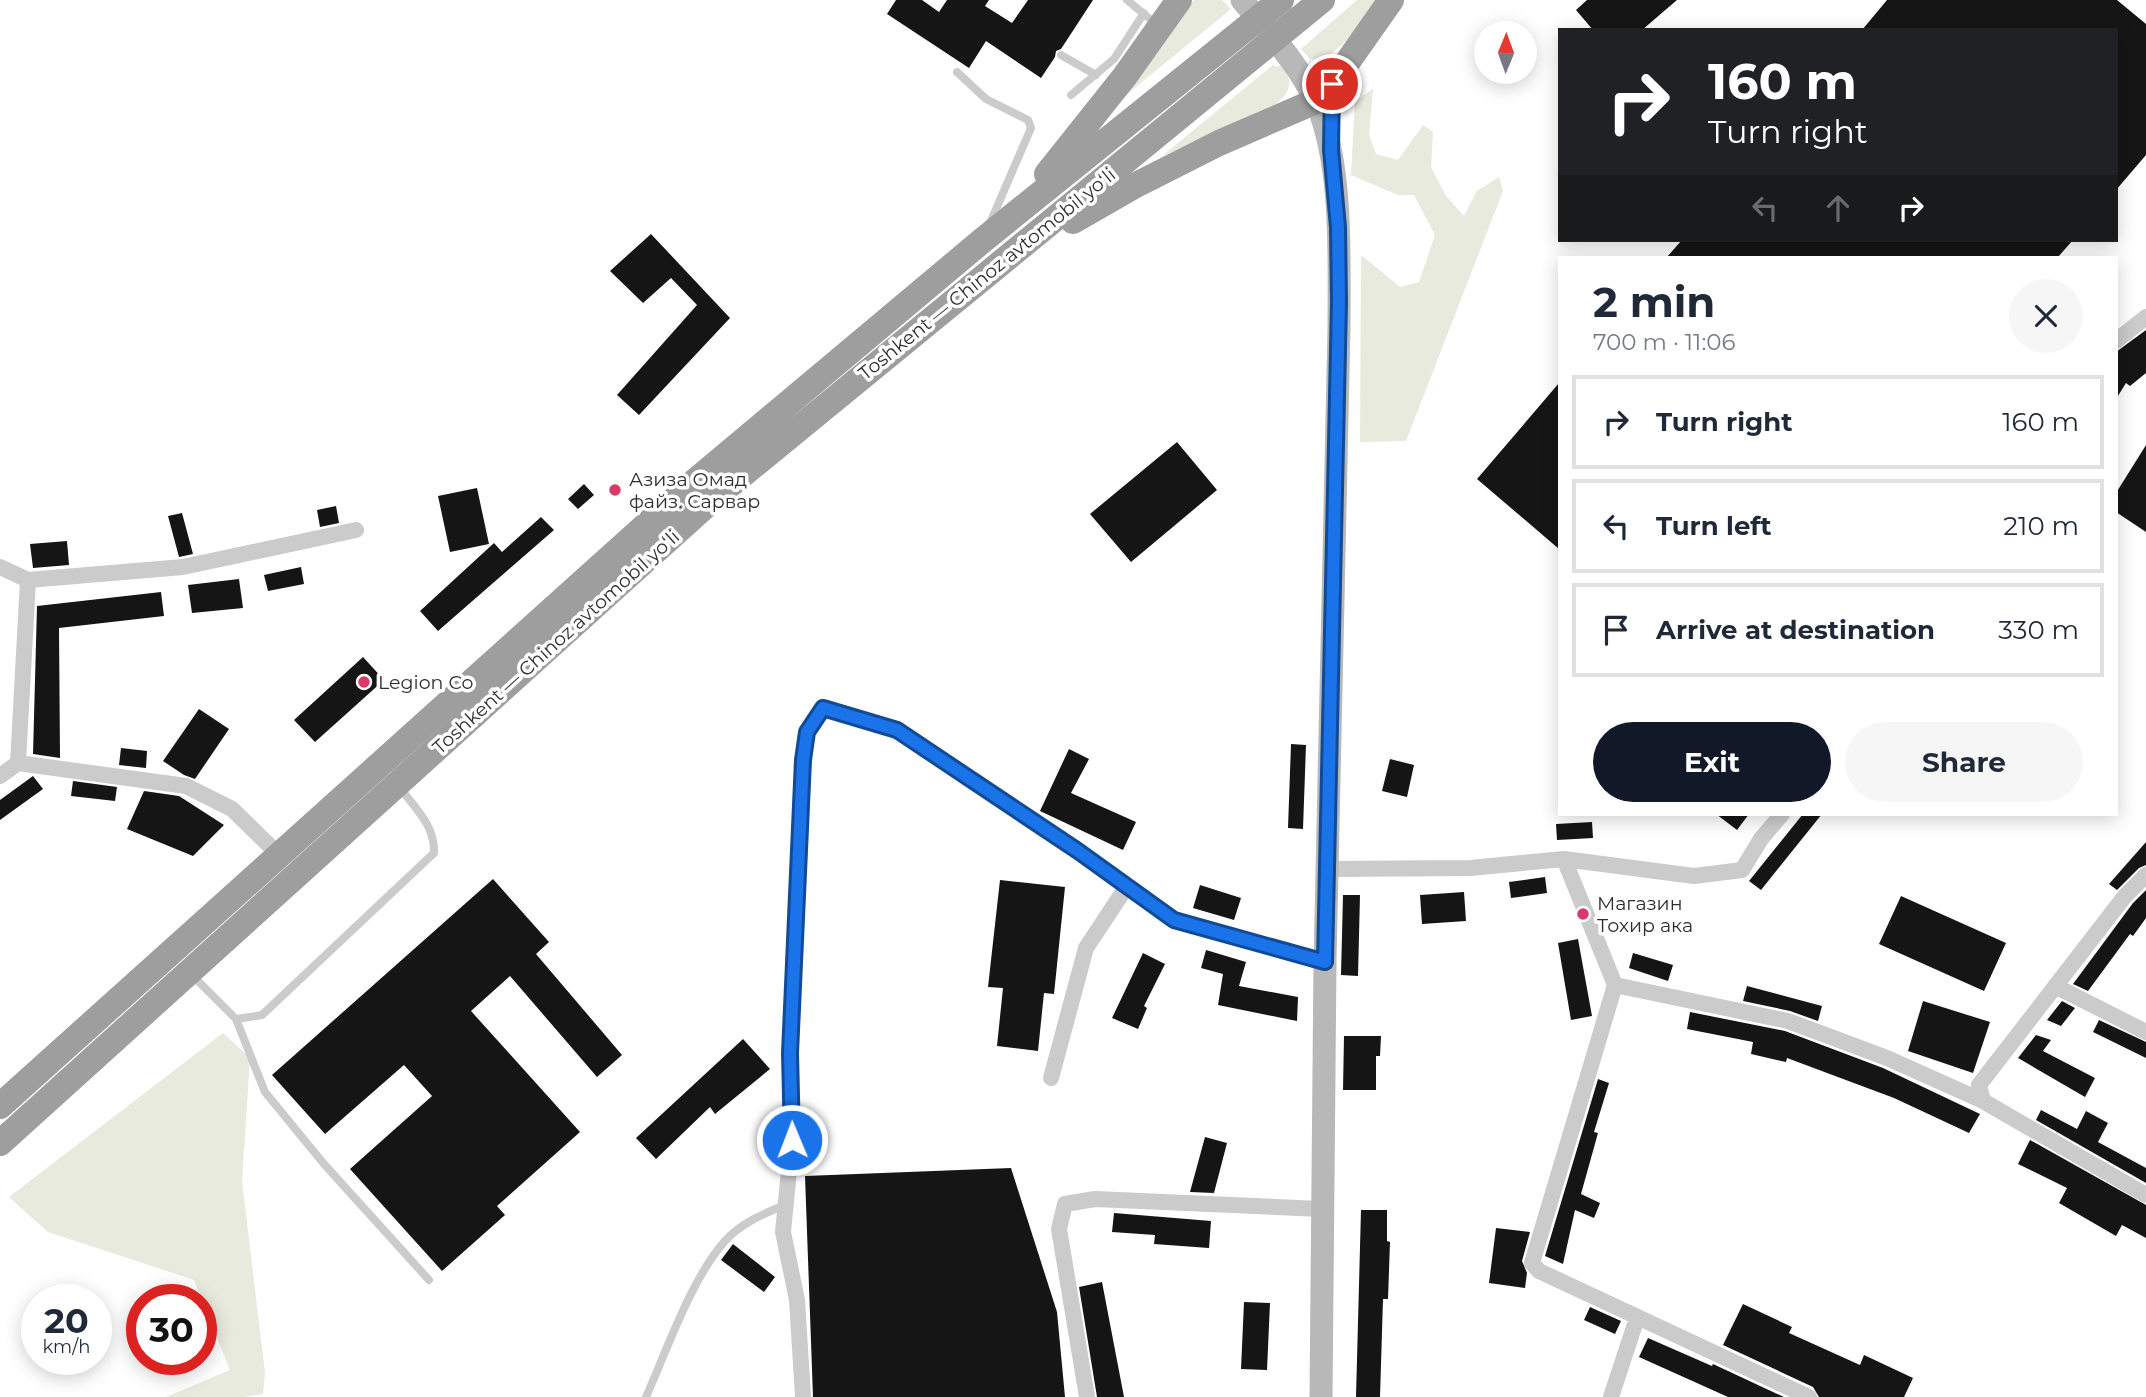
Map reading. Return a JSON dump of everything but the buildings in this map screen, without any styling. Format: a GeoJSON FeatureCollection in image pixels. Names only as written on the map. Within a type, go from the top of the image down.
{"type":"FeatureCollection","features":[{"type":"Feature","properties":{"kind":"highway"},"geometry":{"type":"LineString","coordinates":[[984,240],[1031,193],[1152,20],[1179,0]]}},
{"type":"Feature","properties":{"kind":"highway","name":"Toshkent — Chinoz avtomobil yoʻli"},"geometry":{"type":"LineString","coordinates":[[0,1106],[693,484],[984,240],[1281,0]]}},
{"type":"Feature","properties":{"kind":"highway","name":"Toshkent — Chinoz avtomobil yoʻli"},"geometry":{"type":"LineString","coordinates":[[0,1143],[715,498],[1322,0]]}},
{"type":"Feature","properties":{"kind":"highway"},"geometry":{"type":"LineString","coordinates":[[1004,260],[1157,174],[1324,93],[1391,0]]}},
{"type":"Feature","properties":{"kind":"main road"},"geometry":{"type":"LineString","coordinates":[[1241,0],[1324,93],[1331,150],[1339,276],[1321,1209],[1321,1397]]}},
{"type":"Feature","properties":{"kind":"street"},"geometry":{"type":"LineString","coordinates":[[2118,339],[2146,317]]}},
{"type":"Feature","properties":{"kind":"street"},"geometry":{"type":"LineString","coordinates":[[0,567],[28,580],[183,567],[356,530]]}},
{"type":"Feature","properties":{"kind":"street"},"geometry":{"type":"LineString","coordinates":[[18,763],[28,580]]}},
{"type":"Feature","properties":{"kind":"street"},"geometry":{"type":"LineString","coordinates":[[803,1397],[797,1300],[783,1232],[792,1140],[790,1053],[803,760],[807,732],[823,708],[897,730],[1174,920],[1325,962]]}},
{"type":"Feature","properties":{"kind":"street"},"geometry":{"type":"LineString","coordinates":[[0,776],[18,763],[186,786],[232,809],[279,855]]}},
{"type":"Feature","properties":{"kind":"street"},"geometry":{"type":"LineString","coordinates":[[1327,869],[1470,868],[1564,859],[1693,876],[1742,870],[1760,839],[1780,816]]}},
{"type":"Feature","properties":{"kind":"street"},"geometry":{"type":"LineString","coordinates":[[1564,859],[1615,985],[1532,1263],[1539,1271],[1809,1397]]}},
{"type":"Feature","properties":{"kind":"street"},"geometry":{"type":"LineString","coordinates":[[1983,1101],[1979,1085],[2125,897],[2146,875]]}},
{"type":"Feature","properties":{"kind":"street"},"geometry":{"type":"LineString","coordinates":[[1051,1078],[1086,948],[1127,886]]}},
{"type":"Feature","properties":{"kind":"street"},"geometry":{"type":"LineString","coordinates":[[1615,985],[1788,1021],[1887,1058],[1983,1101],[2146,1195]]}},
{"type":"Feature","properties":{"kind":"street"},"geometry":{"type":"LineString","coordinates":[[2055,986],[2146,1032]]}},
{"type":"Feature","properties":{"kind":"street"},"geometry":{"type":"LineString","coordinates":[[1087,1397],[1059,1229],[1065,1204],[1095,1199],[1321,1209]]}},
{"type":"Feature","properties":{"kind":"street"},"geometry":{"type":"LineString","coordinates":[[1611,1397],[1637,1318]]}},
{"type":"Feature","properties":{"kind":"lane"},"geometry":{"type":"LineString","coordinates":[[1127,0],[1152,20]]}},
{"type":"Feature","properties":{"kind":"lane"},"geometry":{"type":"LineString","coordinates":[[1061,55],[1096,75]]}},
{"type":"Feature","properties":{"kind":"lane"},"geometry":{"type":"LineString","coordinates":[[1072,95],[1096,75],[1121,65]]}},
{"type":"Feature","properties":{"kind":"lane"},"geometry":{"type":"LineString","coordinates":[[957,72],[986,99],[1028,120],[1031,128],[984,240]]}},
{"type":"Feature","properties":{"kind":"lane"},"geometry":{"type":"LineString","coordinates":[[236,1019],[262,1014],[434,853],[434,839],[429,825],[398,786]]}},
{"type":"Feature","properties":{"kind":"lane"},"geometry":{"type":"LineString","coordinates":[[190,973],[236,1019],[265,1093],[324,1164],[429,1280]]}},
{"type":"Feature","properties":{"kind":"lane"},"geometry":{"type":"LineString","coordinates":[[646,1397],[701,1276],[725,1241],[754,1218],[785,1205]]}},
{"type":"Feature","properties":{"kind":"shaded area"},"geometry":{"type":"Polygon","coordinates":[[[1194,0],[1222,0],[1231,9],[1098,118],[1194,0]]]}},
{"type":"Feature","properties":{"kind":"shaded area"},"geometry":{"type":"Polygon","coordinates":[[[1357,0],[1379,0],[1346,41],[1326,58],[1310,59],[1301,49],[1357,0]]]}},
{"type":"Feature","properties":{"kind":"shaded area"},"geometry":{"type":"Polygon","coordinates":[[[1282,64],[1288,75],[1289,87],[1278,102],[1248,119],[1162,156],[1273,65],[1277,67],[1282,64]]]}},
{"type":"Feature","properties":{"kind":"shaded area"},"geometry":{"type":"Polygon","coordinates":[[[1373,89],[1369,135],[1376,154],[1398,160],[1423,125],[1433,132],[1431,167],[1446,196],[1464,216],[1477,191],[1499,177],[1503,191],[1406,441],[1360,442],[1361,255],[1400,287],[1419,282],[1435,235],[1414,195],[1398,195],[1351,175],[1355,101],[1373,89]]]}},
{"type":"Feature","properties":{"kind":"shaded area"},"geometry":{"type":"Polygon","coordinates":[[[223,1033],[250,1058],[242,1181],[265,1373],[263,1394],[244,1397],[166,1397],[230,1370],[217,1338],[217,1284],[196,1284],[194,1280],[48,1232],[9,1197],[223,1033]]]}},
{"type":"Feature","properties":{"kind":"place","name":"Азиза Омад файз. Сарвар"},"geometry":{"type":"Point","coordinates":[615,490]}},
{"type":"Feature","properties":{"kind":"place","name":"Legion Co"},"geometry":{"type":"Point","coordinates":[364,682]}},
{"type":"Feature","properties":{"kind":"place","name":"Магазин Тохир ака"},"geometry":{"type":"Point","coordinates":[1583,914]}},
{"type":"Feature","properties":{"kind":"route"},"geometry":{"type":"LineString","coordinates":[[792,1140],[790,1053],[803,760],[807,732],[823,708],[897,730],[1078,851],[1174,920],[1325,962],[1339,302],[1338,227],[1331,150],[1332,84]]}}]}
